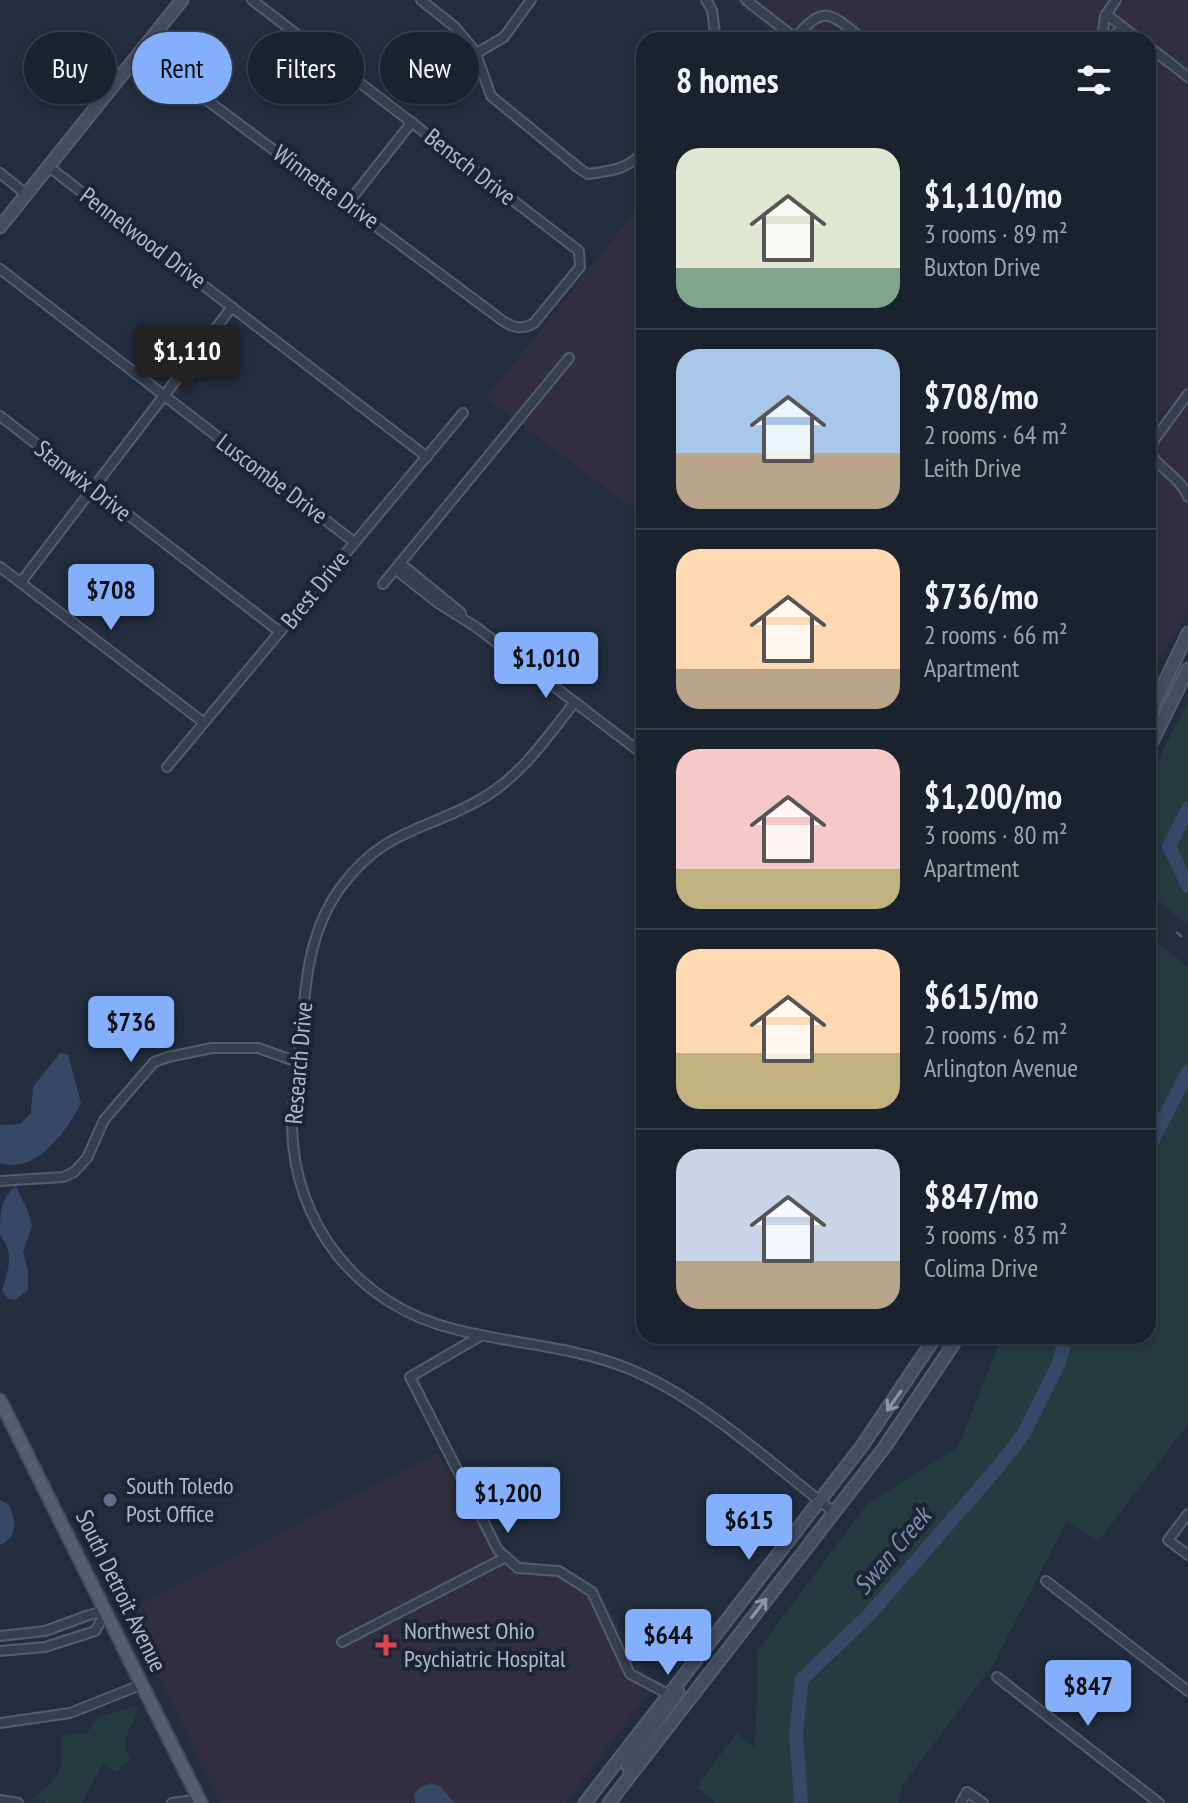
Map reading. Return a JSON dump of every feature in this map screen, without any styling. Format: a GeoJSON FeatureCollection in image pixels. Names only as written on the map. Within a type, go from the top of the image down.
{"type":"FeatureCollection","features":[{"type":"Feature","properties":{"kind":"main road","name":"South Detroit Avenue"},"geometry":{"type":"LineString","coordinates":[[0,1400],[143,1684],[197,1802]]}},
{"type":"Feature","properties":{"kind":"street"},"geometry":{"type":"LineString","coordinates":[[156,32],[182,0]]}},
{"type":"Feature","properties":{"kind":"street","name":"Bensch Drive"},"geometry":{"type":"LineString","coordinates":[[252,0],[581,254],[580,267],[539,318],[527,327],[509,325]]}},
{"type":"Feature","properties":{"kind":"street"},"geometry":{"type":"LineString","coordinates":[[421,0],[459,32]]}},
{"type":"Feature","properties":{"kind":"street"},"geometry":{"type":"LineString","coordinates":[[479,52],[504,37],[531,0]]}},
{"type":"Feature","properties":{"kind":"street"},"geometry":{"type":"LineString","coordinates":[[706,0],[712,10],[715,32]]}},
{"type":"Feature","properties":{"kind":"street"},"geometry":{"type":"LineString","coordinates":[[746,0],[785,32]]}},
{"type":"Feature","properties":{"kind":"street"},"geometry":{"type":"LineString","coordinates":[[1105,32],[1106,14],[1116,0]]}},
{"type":"Feature","properties":{"kind":"street"},"geometry":{"type":"LineString","coordinates":[[1106,14],[1129,32]]}},
{"type":"Feature","properties":{"kind":"street"},"geometry":{"type":"LineString","coordinates":[[800,32],[810,20],[825,15],[837,19],[854,32]]}},
{"type":"Feature","properties":{"kind":"street"},"geometry":{"type":"LineString","coordinates":[[1156,52],[1188,77]]}},
{"type":"Feature","properties":{"kind":"street"},"geometry":{"type":"LineString","coordinates":[[479,59],[491,96],[588,174],[627,166],[636,160]]}},
{"type":"Feature","properties":{"kind":"street"},"geometry":{"type":"LineString","coordinates":[[0,227],[132,62]]}},
{"type":"Feature","properties":{"kind":"street","name":"Winnette Drive"},"geometry":{"type":"LineString","coordinates":[[213,104],[509,325]]}},
{"type":"Feature","properties":{"kind":"street"},"geometry":{"type":"LineString","coordinates":[[348,203],[412,122]]}},
{"type":"Feature","properties":{"kind":"street","name":"Pennelwood Drive"},"geometry":{"type":"LineString","coordinates":[[49,167],[427,457]]}},
{"type":"Feature","properties":{"kind":"street"},"geometry":{"type":"LineString","coordinates":[[0,173],[26,194]]}},
{"type":"Feature","properties":{"kind":"street","name":"Luscombe Drive"},"geometry":{"type":"LineString","coordinates":[[0,269],[354,542]]}},
{"type":"Feature","properties":{"kind":"street"},"geometry":{"type":"LineString","coordinates":[[21,582],[232,307]]}},
{"type":"Feature","properties":{"kind":"street"},"geometry":{"type":"LineString","coordinates":[[383,584],[569,358]]}},
{"type":"Feature","properties":{"kind":"street"},"geometry":{"type":"LineString","coordinates":[[1156,437],[1188,394]]}},
{"type":"Feature","properties":{"kind":"street","name":"Brest Drive"},"geometry":{"type":"LineString","coordinates":[[167,767],[463,413]]}},
{"type":"Feature","properties":{"kind":"street","name":"Stanwix Drive"},"geometry":{"type":"LineString","coordinates":[[0,416],[280,632]]}},
{"type":"Feature","properties":{"kind":"street"},"geometry":{"type":"LineString","coordinates":[[1156,461],[1176,477],[1188,497]]}},
{"type":"Feature","properties":{"kind":"street"},"geometry":{"type":"LineString","coordinates":[[397,566],[636,749]]}},
{"type":"Feature","properties":{"kind":"street"},"geometry":{"type":"LineString","coordinates":[[0,567],[203,722]]}},
{"type":"Feature","properties":{"kind":"street"},"geometry":{"type":"LineString","coordinates":[[1156,700],[1188,633]]}},
{"type":"Feature","properties":{"kind":"street"},"geometry":{"type":"LineString","coordinates":[[1156,734],[1188,669]]}},
{"type":"Feature","properties":{"kind":"street","name":"Research Drive"},"geometry":{"type":"LineString","coordinates":[[575,702],[535,753],[506,782],[468,806],[393,839],[368,857],[348,878],[325,912],[310,954],[292,1127],[298,1170],[309,1207],[325,1240],[350,1271],[382,1299],[427,1322],[597,1358],[649,1378],[689,1400],[835,1513]]}},
{"type":"Feature","properties":{"kind":"street"},"geometry":{"type":"LineString","coordinates":[[0,1181],[63,1177],[74,1172],[87,1158],[104,1120],[154,1062],[212,1048],[258,1048],[298,1062]]}},
{"type":"Feature","properties":{"kind":"street"},"geometry":{"type":"LineString","coordinates":[[482,1335],[410,1377],[498,1550],[518,1568],[559,1571],[592,1592],[630,1674],[668,1694]]}},
{"type":"Feature","properties":{"kind":"street"},"geometry":{"type":"LineString","coordinates":[[585,1803],[893,1403],[931,1344]]}},
{"type":"Feature","properties":{"kind":"street"},"geometry":{"type":"LineString","coordinates":[[609,1803],[835,1513],[901,1424],[954,1344]]}},
{"type":"Feature","properties":{"kind":"street"},"geometry":{"type":"LineString","coordinates":[[1188,1514],[1168,1540],[1188,1555]]}},
{"type":"Feature","properties":{"kind":"street"},"geometry":{"type":"LineString","coordinates":[[342,1642],[506,1557]]}},
{"type":"Feature","properties":{"kind":"street"},"geometry":{"type":"LineString","coordinates":[[1046,1581],[1188,1691]]}},
{"type":"Feature","properties":{"kind":"street"},"geometry":{"type":"LineString","coordinates":[[631,1774],[628,1766],[632,1756],[722,1637],[752,1587]]}},
{"type":"Feature","properties":{"kind":"street"},"geometry":{"type":"LineString","coordinates":[[0,1636],[45,1631],[106,1611]]}},
{"type":"Feature","properties":{"kind":"street"},"geometry":{"type":"LineString","coordinates":[[0,1651],[45,1647],[95,1631],[106,1611]]}},
{"type":"Feature","properties":{"kind":"street"},"geometry":{"type":"LineString","coordinates":[[997,1677],[1159,1803]]}},
{"type":"Feature","properties":{"kind":"street"},"geometry":{"type":"LineString","coordinates":[[0,1723],[70,1713],[143,1684]]}},
{"type":"Feature","properties":{"kind":"street"},"geometry":{"type":"LineString","coordinates":[[961,1803],[967,1792],[983,1803]]}},
{"type":"Feature","properties":{"kind":"street"},"geometry":{"type":"LineString","coordinates":[[0,1800],[18,1803]]}},
{"type":"Feature","properties":{"kind":"street"},"geometry":{"type":"LineString","coordinates":[[172,1803],[197,1802]]}},
{"type":"Feature","properties":{"kind":"shaded area"},"geometry":{"type":"Polygon","coordinates":[[[732,0],[1188,0],[1188,614],[1156,665],[1156,32],[773,32],[732,0]]]}},
{"type":"Feature","properties":{"kind":"shaded area"},"geometry":{"type":"Polygon","coordinates":[[[636,211],[636,511],[486,398],[636,211]]]}},
{"type":"Feature","properties":{"kind":"shaded area","name":"Northwest Ohio Psychiatric Hospital"},"geometry":{"type":"Polygon","coordinates":[[[437,1453],[502,1552],[594,1582],[653,1687],[566,1803],[220,1803],[125,1612],[437,1453]]]}},
{"type":"Feature","properties":{"kind":"green space"},"geometry":{"type":"Polygon","coordinates":[[[1188,702],[1188,925],[1156,899],[1156,764],[1188,702]]]}},
{"type":"Feature","properties":{"kind":"green space"},"geometry":{"type":"Polygon","coordinates":[[[1156,943],[1188,966],[1188,1424],[1098,1542],[1067,1521],[993,1665],[901,1787],[899,1803],[716,1803],[696,1787],[737,1733],[755,1748],[758,1650],[867,1504],[958,1447],[999,1344],[1156,1344],[1156,943]]]}},
{"type":"Feature","properties":{"kind":"green space"},"geometry":{"type":"Polygon","coordinates":[[[137,1705],[137,1713],[124,1741],[130,1760],[115,1772],[103,1763],[82,1803],[47,1803],[32,1799],[58,1773],[62,1736],[81,1732],[86,1734],[98,1717],[137,1705]]]}},
{"type":"Feature","properties":{"kind":"water"},"geometry":{"type":"Polygon","coordinates":[[[60,1053],[68,1054],[81,1103],[75,1114],[59,1137],[38,1157],[26,1163],[0,1163],[0,1125],[20,1124],[31,1113],[33,1087],[60,1053]]]}},
{"type":"Feature","properties":{"kind":"water"},"geometry":{"type":"Polygon","coordinates":[[[16,1187],[32,1226],[23,1252],[28,1271],[28,1290],[15,1300],[8,1299],[2,1290],[9,1255],[0,1228],[4,1201],[16,1187]]]}},
{"type":"Feature","properties":{"kind":"water"},"geometry":{"type":"Polygon","coordinates":[[[0,1500],[9,1505],[14,1528],[6,1542],[0,1545],[0,1500]]]}},
{"type":"Feature","properties":{"kind":"water"},"geometry":{"type":"Polygon","coordinates":[[[431,1783],[441,1787],[454,1803],[415,1803],[414,1794],[431,1783]]]}},
{"type":"Feature","properties":{"kind":"waterway","name":"Swan Creek"},"geometry":{"type":"LineString","coordinates":[[1188,809],[1169,846],[1188,886]]}},
{"type":"Feature","properties":{"kind":"waterway","name":"Swan Creek"},"geometry":{"type":"LineString","coordinates":[[1156,1134],[1188,1072]]}},
{"type":"Feature","properties":{"kind":"waterway","name":"Swan Creek"},"geometry":{"type":"LineString","coordinates":[[801,1803],[796,1733],[802,1679],[868,1616],[1023,1435],[1058,1365],[1065,1344]]}},
{"type":"Feature","properties":{"kind":"railway"},"geometry":{"type":"LineString","coordinates":[[1176,932],[1188,942]]}},
{"type":"Feature","properties":{"kind":"place","name":"South Toledo Post Office"},"geometry":{"type":"Point","coordinates":[110,1500]}},
{"type":"Feature","properties":{"kind":"place","name":"Northwest Ohio Psychiatric Hospital"},"geometry":{"type":"Point","coordinates":[386,1645]}}]}
